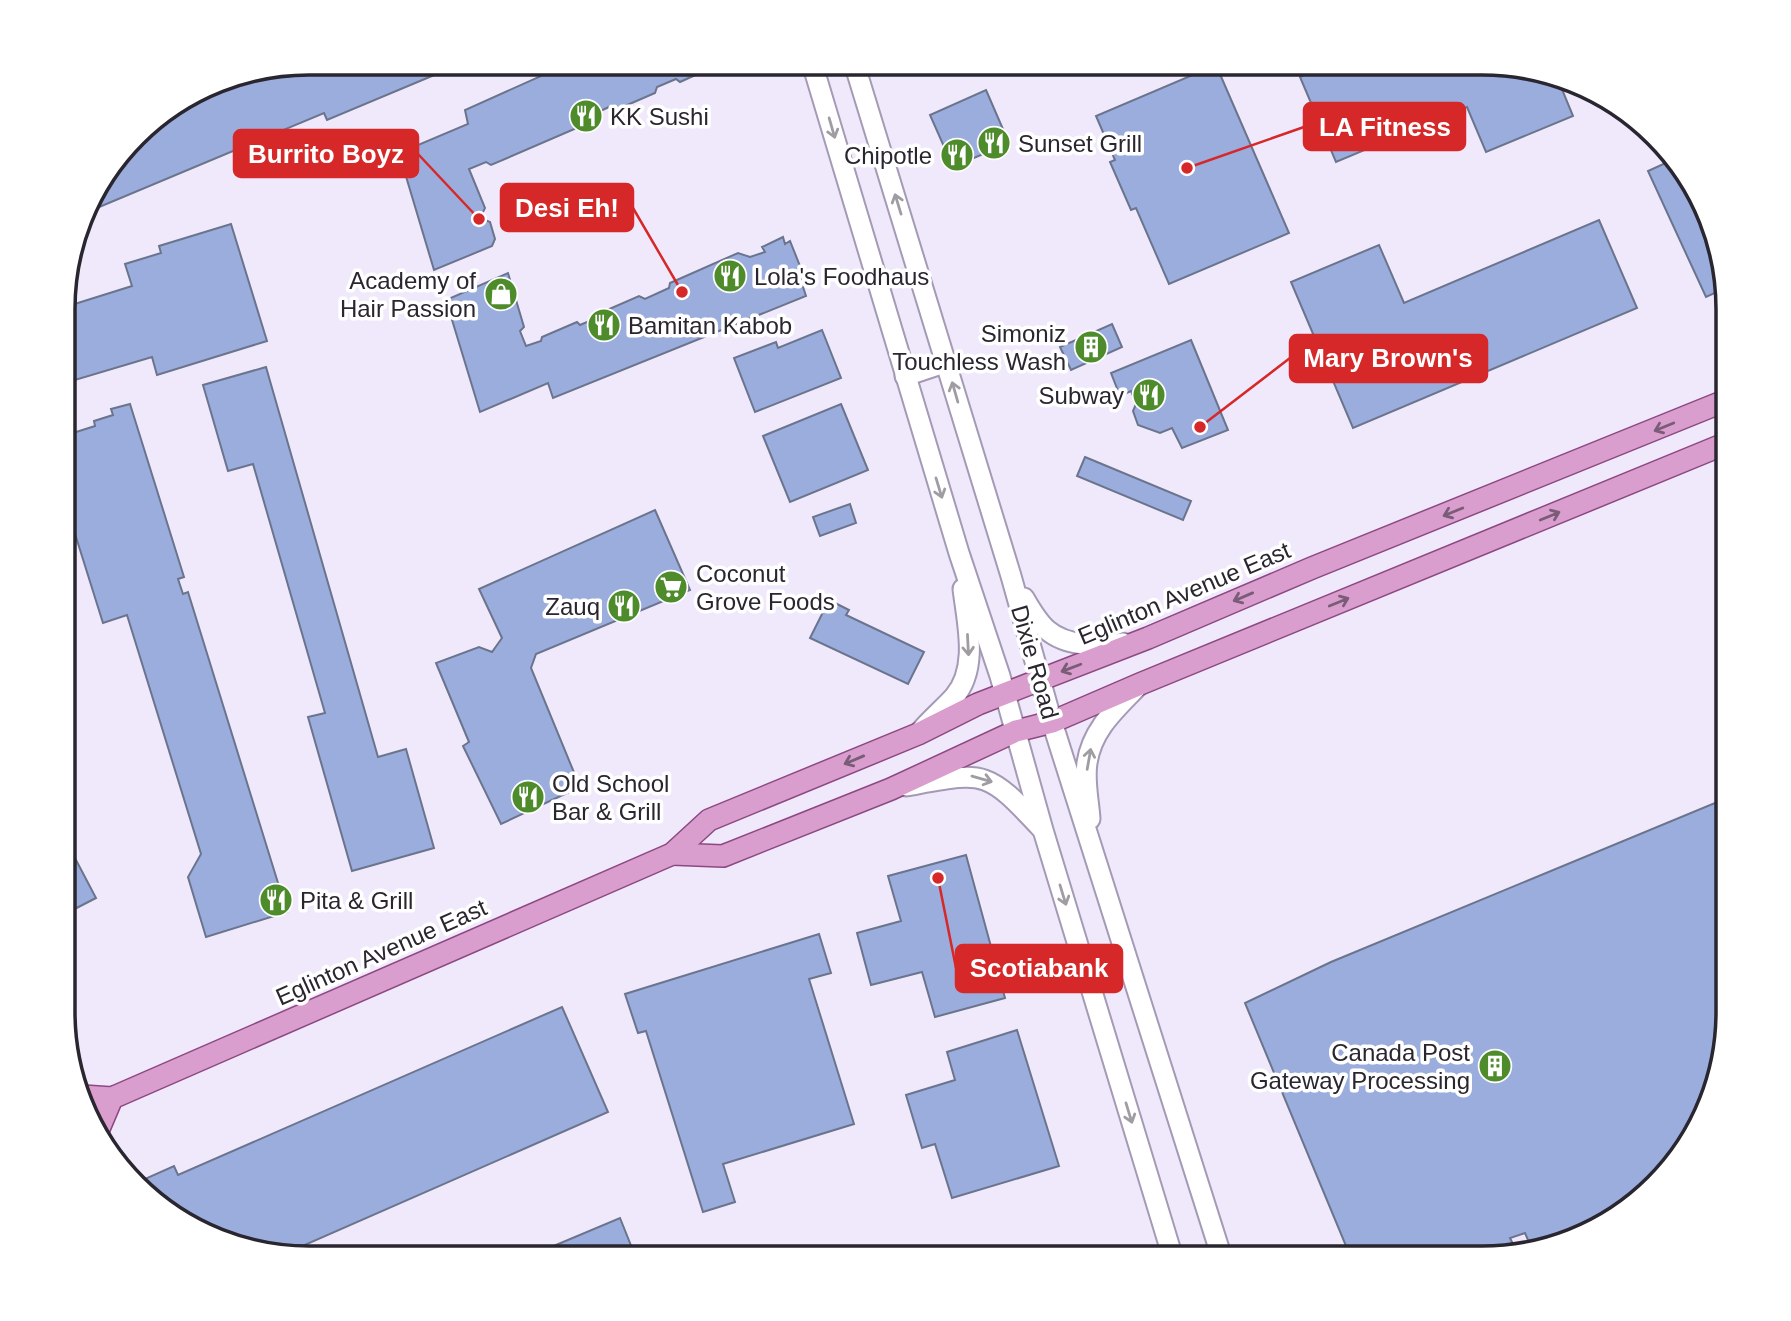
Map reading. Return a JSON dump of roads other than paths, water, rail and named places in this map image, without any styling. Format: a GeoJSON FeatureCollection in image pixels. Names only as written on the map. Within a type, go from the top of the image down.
{"type":"FeatureCollection","features":[{"type":"Feature","properties":{"kind":"main road","name":"Dixie Road"},"geometry":{"type":"LineString","coordinates":[[816,75],[1169,1246]]}},
{"type":"Feature","properties":{"kind":"main road","name":"Dixie Road"},"geometry":{"type":"LineString","coordinates":[[858,75],[947,362],[1039,680],[1218,1246]]}},
{"type":"Feature","properties":{"kind":"main road"},"geometry":{"type":"LineString","coordinates":[[905,376],[947,362]]}},
{"type":"Feature","properties":{"kind":"main road","name":"Eglinton Avenue East"},"geometry":{"type":"LineString","coordinates":[[92,1097],[112,1098],[672,854],[709,820],[918,734],[1004,694],[1148,638],[1299,573],[1715,405]]}},
{"type":"Feature","properties":{"kind":"main road","name":"Eglinton Avenue East"},"geometry":{"type":"LineString","coordinates":[[672,854],[723,856],[891,789],[1016,732],[1052,722],[1715,448]]}},
{"type":"Feature","properties":{"kind":"main road"},"geometry":{"type":"LineString","coordinates":[[918,734],[954,697],[964,681],[969,661],[959,553]]}},
{"type":"Feature","properties":{"kind":"main road"},"geometry":{"type":"LineString","coordinates":[[1011,576],[1036,619],[1052,636],[1063,641],[1106,646],[1148,638]]}},
{"type":"Feature","properties":{"kind":"main road"},"geometry":{"type":"LineString","coordinates":[[1092,852],[1087,764],[1089,755],[1102,724],[1140,684]]}},
{"type":"Feature","properties":{"kind":"main road"},"geometry":{"type":"LineString","coordinates":[[891,789],[965,776],[981,778],[997,784],[1007,792],[1043,830]]}},
{"type":"Feature","properties":{"kind":"main road"},"geometry":{"type":"LineString","coordinates":[[102,1121],[112,1098]]}},
{"type":"Feature","properties":{"kind":"place","name":"KK Sushi"},"geometry":{"type":"Point","coordinates":[586,116]}},
{"type":"Feature","properties":{"kind":"place","name":"Sunset Grill"},"geometry":{"type":"Point","coordinates":[994,143]}},
{"type":"Feature","properties":{"kind":"place","name":"Chipotle"},"geometry":{"type":"Point","coordinates":[957,155]}},
{"type":"Feature","properties":{"kind":"place","name":"LA Fitness"},"geometry":{"type":"Point","coordinates":[1187,168]}},
{"type":"Feature","properties":{"kind":"place","name":"Burrito Boyz"},"geometry":{"type":"Point","coordinates":[479,219]}},
{"type":"Feature","properties":{"kind":"place","name":"Lola's Foodhaus"},"geometry":{"type":"Point","coordinates":[730,276]}},
{"type":"Feature","properties":{"kind":"place","name":"Desi Eh!"},"geometry":{"type":"Point","coordinates":[682,292]}},
{"type":"Feature","properties":{"kind":"place","name":"Academy of Hair Passion"},"geometry":{"type":"Point","coordinates":[501,294]}},
{"type":"Feature","properties":{"kind":"place","name":"Bamitan Kabob"},"geometry":{"type":"Point","coordinates":[604,325]}},
{"type":"Feature","properties":{"kind":"place","name":"Simoniz Touchless Wash"},"geometry":{"type":"Point","coordinates":[1091,347]}},
{"type":"Feature","properties":{"kind":"place","name":"Subway"},"geometry":{"type":"Point","coordinates":[1149,395]}},
{"type":"Feature","properties":{"kind":"place","name":"Mary Brown's"},"geometry":{"type":"Point","coordinates":[1200,427]}},
{"type":"Feature","properties":{"kind":"place","name":"Coconut Grove Foods"},"geometry":{"type":"Point","coordinates":[671,587]}},
{"type":"Feature","properties":{"kind":"place","name":"Zauq"},"geometry":{"type":"Point","coordinates":[624,606]}},
{"type":"Feature","properties":{"kind":"place","name":"Old School Bar & Grill"},"geometry":{"type":"Point","coordinates":[528,797]}},
{"type":"Feature","properties":{"kind":"place","name":"Scotiabank"},"geometry":{"type":"Point","coordinates":[938,878]}},
{"type":"Feature","properties":{"kind":"place","name":"Pita & Grill"},"geometry":{"type":"Point","coordinates":[276,900]}},
{"type":"Feature","properties":{"kind":"place","name":"Canada Post Gateway Processing"},"geometry":{"type":"Point","coordinates":[1495,1066]}}]}
